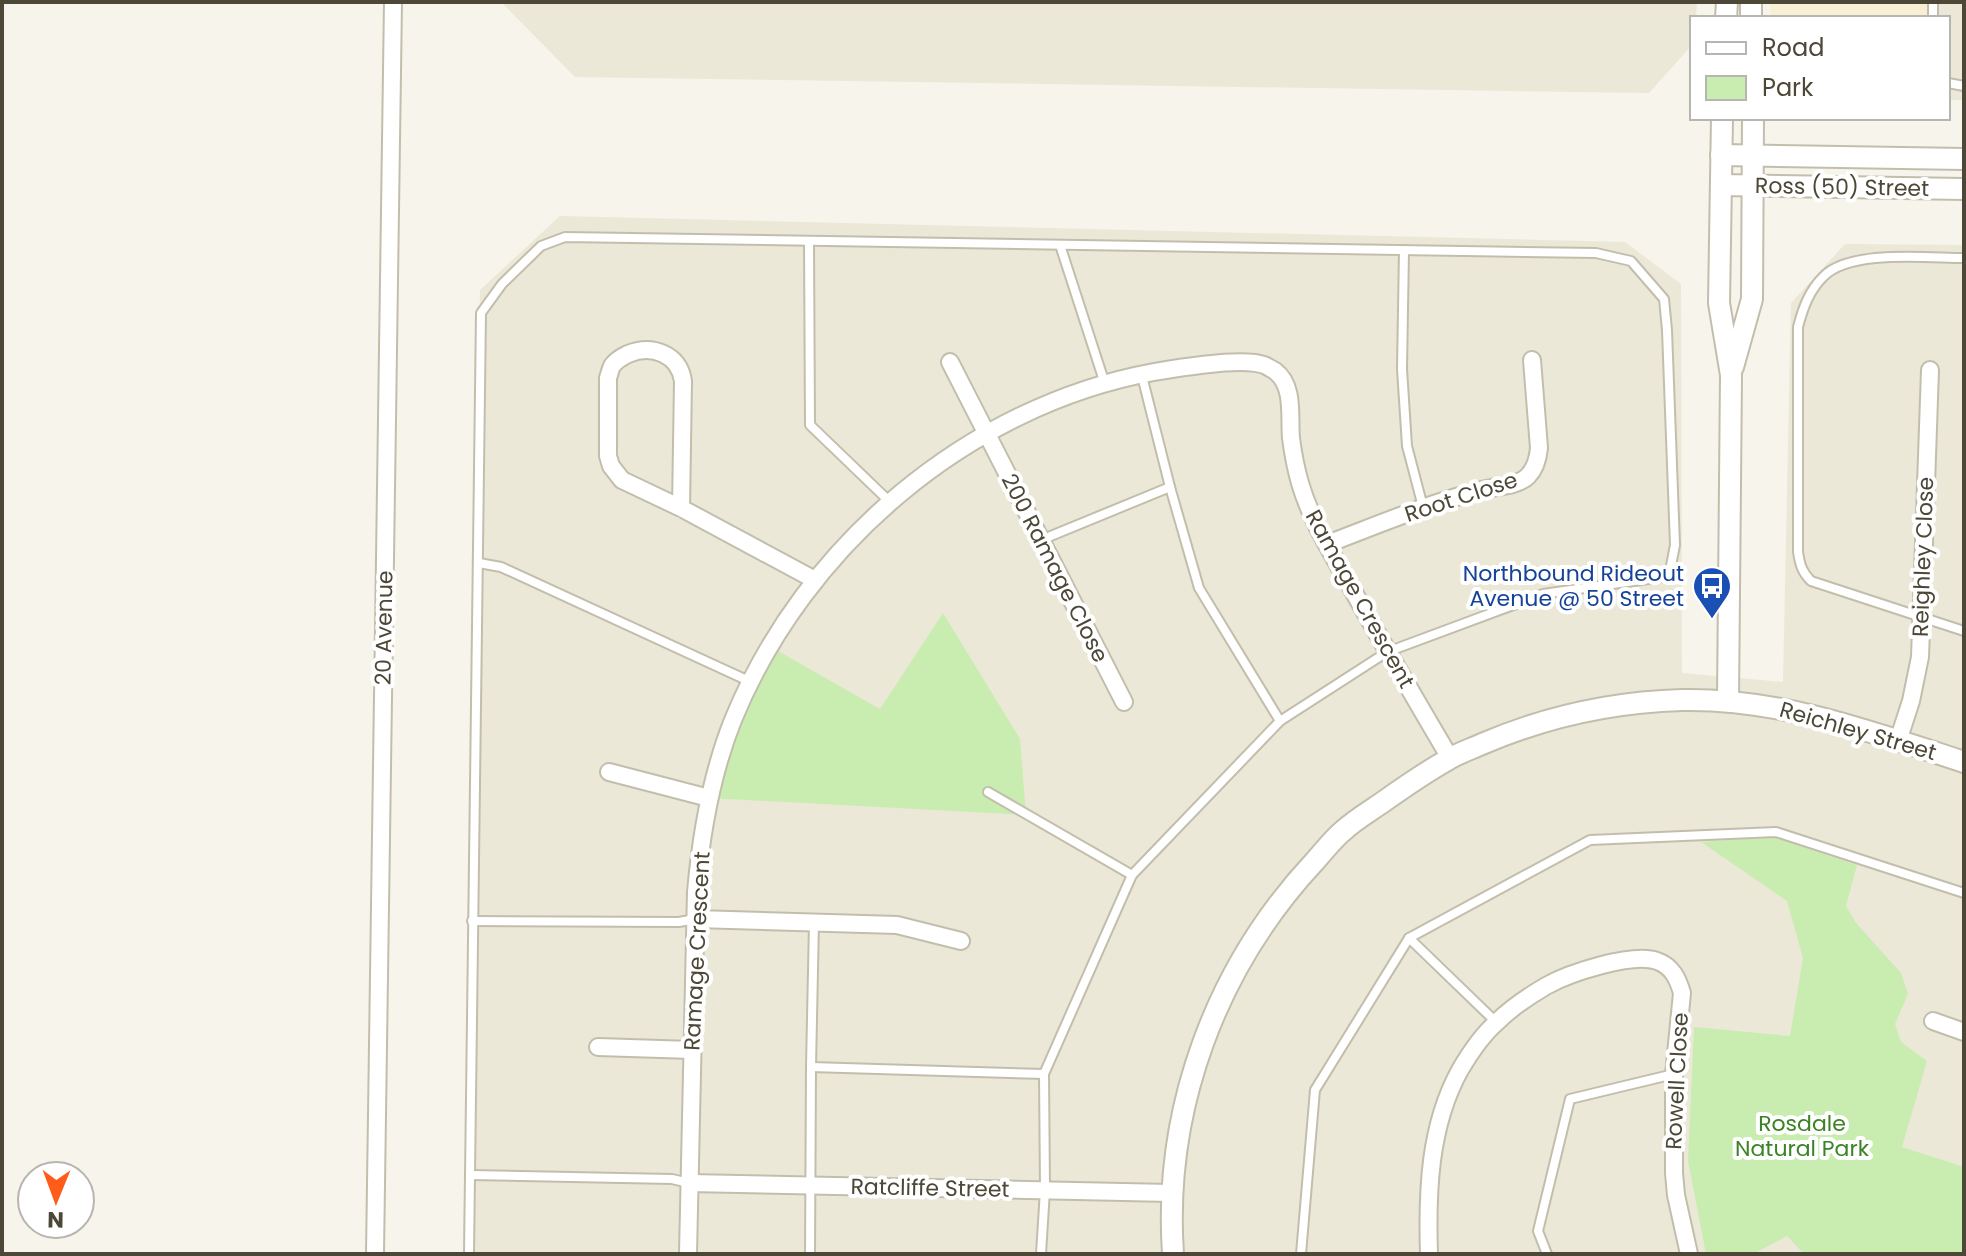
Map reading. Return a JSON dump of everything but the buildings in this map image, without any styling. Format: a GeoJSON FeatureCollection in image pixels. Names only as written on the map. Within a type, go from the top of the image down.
{"type":"FeatureCollection","features":[{"type":"Feature","properties":{"kind":"street","name":"20 Avenue"},"geometry":{"type":"LineString","coordinates":[[375,1254],[393,2]]}},
{"type":"Feature","properties":{"kind":"street"},"geometry":{"type":"LineString","coordinates":[[1722,120],[1719,303],[1731,375],[1728,701]]}},
{"type":"Feature","properties":{"kind":"street"},"geometry":{"type":"LineString","coordinates":[[1731,375],[1752,299],[1753,120]]}},
{"type":"Feature","properties":{"kind":"street","name":"Ross (50) Street"},"geometry":{"type":"LineString","coordinates":[[1721,155],[1964,159]]}},
{"type":"Feature","properties":{"kind":"street","name":"Ross (50) Street"},"geometry":{"type":"LineString","coordinates":[[1721,185],[1964,189]]}},
{"type":"Feature","properties":{"kind":"street"},"geometry":{"type":"LineString","coordinates":[[681,508],[682,372],[670,357],[661,352],[638,351],[626,355],[611,367],[607,389],[608,456],[611,466],[622,480],[815,580]]}},
{"type":"Feature","properties":{"kind":"street","name":"Root Close"},"geometry":{"type":"LineString","coordinates":[[1327,544],[1423,507],[1510,484],[1528,476],[1539,448],[1532,360]]}},
{"type":"Feature","properties":{"kind":"street","name":"200 Ramage Close"},"geometry":{"type":"LineString","coordinates":[[950,362],[1124,702]]}},
{"type":"Feature","properties":{"kind":"street","name":"Ramage Crescent"},"geometry":{"type":"LineString","coordinates":[[688,1254],[699,866],[709,798],[733,720],[751,682],[794,609],[837,555],[891,503],[986,434],[1067,396],[1141,374],[1196,366],[1254,363],[1265,365],[1281,376],[1288,391],[1292,446],[1307,504],[1387,652],[1450,758]]}},
{"type":"Feature","properties":{"kind":"street","name":"Reighley Close"},"geometry":{"type":"LineString","coordinates":[[1898,741],[1918,670],[1930,370]]}},
{"type":"Feature","properties":{"kind":"street","name":"Reichley Street"},"geometry":{"type":"LineString","coordinates":[[1173,1254],[1171,1193],[1180,1125],[1193,1074],[1217,1007],[1247,949],[1301,876],[1343,830],[1450,758],[1508,733],[1566,715],[1664,701],[1728,701],[1815,716],[1964,762]]}},
{"type":"Feature","properties":{"kind":"street"},"geometry":{"type":"LineString","coordinates":[[609,772],[709,798]]}},
{"type":"Feature","properties":{"kind":"street"},"geometry":{"type":"LineString","coordinates":[[696,919],[897,925],[961,941]]}},
{"type":"Feature","properties":{"kind":"street","name":"Rowell Close"},"geometry":{"type":"LineString","coordinates":[[1429,1254],[1431,1172],[1438,1124],[1460,1069],[1477,1044],[1496,1022],[1547,985],[1583,971],[1640,958],[1665,965],[1674,973],[1682,993],[1674,1074],[1674,1162],[1676,1195],[1689,1254]]}},
{"type":"Feature","properties":{"kind":"street"},"geometry":{"type":"LineString","coordinates":[[1933,1021],[1964,1032]]}},
{"type":"Feature","properties":{"kind":"street"},"geometry":{"type":"LineString","coordinates":[[598,1047],[692,1050]]}},
{"type":"Feature","properties":{"kind":"street","name":"Ratcliffe Street"},"geometry":{"type":"LineString","coordinates":[[689,1183],[1171,1193]]}},
{"type":"Feature","properties":{"kind":"lane"},"geometry":{"type":"LineString","coordinates":[[469,1254],[481,313],[502,284],[541,246],[565,237],[1596,253],[1631,261],[1664,299],[1675,545],[1669,576],[1543,594],[1387,652],[1280,721],[1132,875],[1044,1074],[1045,1190],[1041,1254]]}},
{"type":"Feature","properties":{"kind":"lane"},"geometry":{"type":"LineString","coordinates":[[809,241],[810,425],[891,503]]}},
{"type":"Feature","properties":{"kind":"lane"},"geometry":{"type":"LineString","coordinates":[[1060,245],[1105,384]]}},
{"type":"Feature","properties":{"kind":"lane"},"geometry":{"type":"LineString","coordinates":[[1404,250],[1402,369],[1407,446],[1423,507]]}},
{"type":"Feature","properties":{"kind":"lane"},"geometry":{"type":"LineString","coordinates":[[1964,258],[1876,258],[1847,262],[1824,275],[1806,300],[1798,327],[1798,552],[1804,574],[1811,581],[1964,631]]}},
{"type":"Feature","properties":{"kind":"lane"},"geometry":{"type":"LineString","coordinates":[[1141,374],[1199,588],[1280,721]]}},
{"type":"Feature","properties":{"kind":"lane"},"geometry":{"type":"LineString","coordinates":[[1041,540],[1170,487]]}},
{"type":"Feature","properties":{"kind":"lane"},"geometry":{"type":"LineString","coordinates":[[479,563],[501,567],[751,682]]}},
{"type":"Feature","properties":{"kind":"lane"},"geometry":{"type":"LineString","coordinates":[[988,792],[1132,875]]}},
{"type":"Feature","properties":{"kind":"lane"},"geometry":{"type":"LineString","coordinates":[[1301,1254],[1315,1090],[1409,938],[1590,840],[1776,832],[1964,893]]}},
{"type":"Feature","properties":{"kind":"lane"},"geometry":{"type":"LineString","coordinates":[[472,921],[679,922],[696,919]]}},
{"type":"Feature","properties":{"kind":"lane"},"geometry":{"type":"LineString","coordinates":[[810,1254],[814,922]]}},
{"type":"Feature","properties":{"kind":"lane"},"geometry":{"type":"LineString","coordinates":[[1409,938],[1496,1022]]}},
{"type":"Feature","properties":{"kind":"lane"},"geometry":{"type":"LineString","coordinates":[[811,1067],[1044,1074]]}},
{"type":"Feature","properties":{"kind":"lane"},"geometry":{"type":"LineString","coordinates":[[1547,1254],[1538,1231],[1570,1099],[1674,1074]]}},
{"type":"Feature","properties":{"kind":"lane"},"geometry":{"type":"LineString","coordinates":[[471,1175],[672,1179],[689,1183]]}},
{"type":"Feature","properties":{"kind":"shaded area"},"geometry":{"type":"Polygon","coordinates":[[[501,2],[1697,2],[1696,16],[1690,16],[1690,47],[1649,93],[575,77],[501,2]]]}},
{"type":"Feature","properties":{"kind":"shaded area"},"geometry":{"type":"Polygon","coordinates":[[[1770,2],[1928,2],[1927,16],[1771,16],[1770,2]]]}},
{"type":"Feature","properties":{"kind":"shaded area"},"geometry":{"type":"Polygon","coordinates":[[[1928,2],[1964,2],[1964,100],[1950,100],[1950,16],[1927,16],[1928,2]]]}},
{"type":"Feature","properties":{"kind":"shaded area"},"geometry":{"type":"Polygon","coordinates":[[[560,216],[1625,242],[1681,284],[1682,673],[1783,682],[1791,303],[1845,244],[1964,245],[1964,1254],[463,1254],[480,290],[560,216]]]}},
{"type":"Feature","properties":{"kind":"green space"},"geometry":{"type":"Polygon","coordinates":[[[943,613],[1020,739],[1026,815],[709,798],[771,647],[880,709],[943,613]]]}},
{"type":"Feature","properties":{"kind":"green space","name":"Rosdale Natural Park"},"geometry":{"type":"Polygon","coordinates":[[[1773,837],[1857,865],[1846,906],[1856,923],[1901,973],[1908,994],[1895,1024],[1901,1042],[1927,1061],[1902,1147],[1964,1167],[1964,1254],[1804,1254],[1787,1236],[1753,1254],[1706,1254],[1688,1161],[1694,1027],[1790,1036],[1803,958],[1787,901],[1701,842],[1773,837]]]}},
{"type":"Feature","properties":{"kind":"place","name":"Northbound Rideout Avenue @ 50 Street"},"geometry":{"type":"Point","coordinates":[1712,620]}}]}
